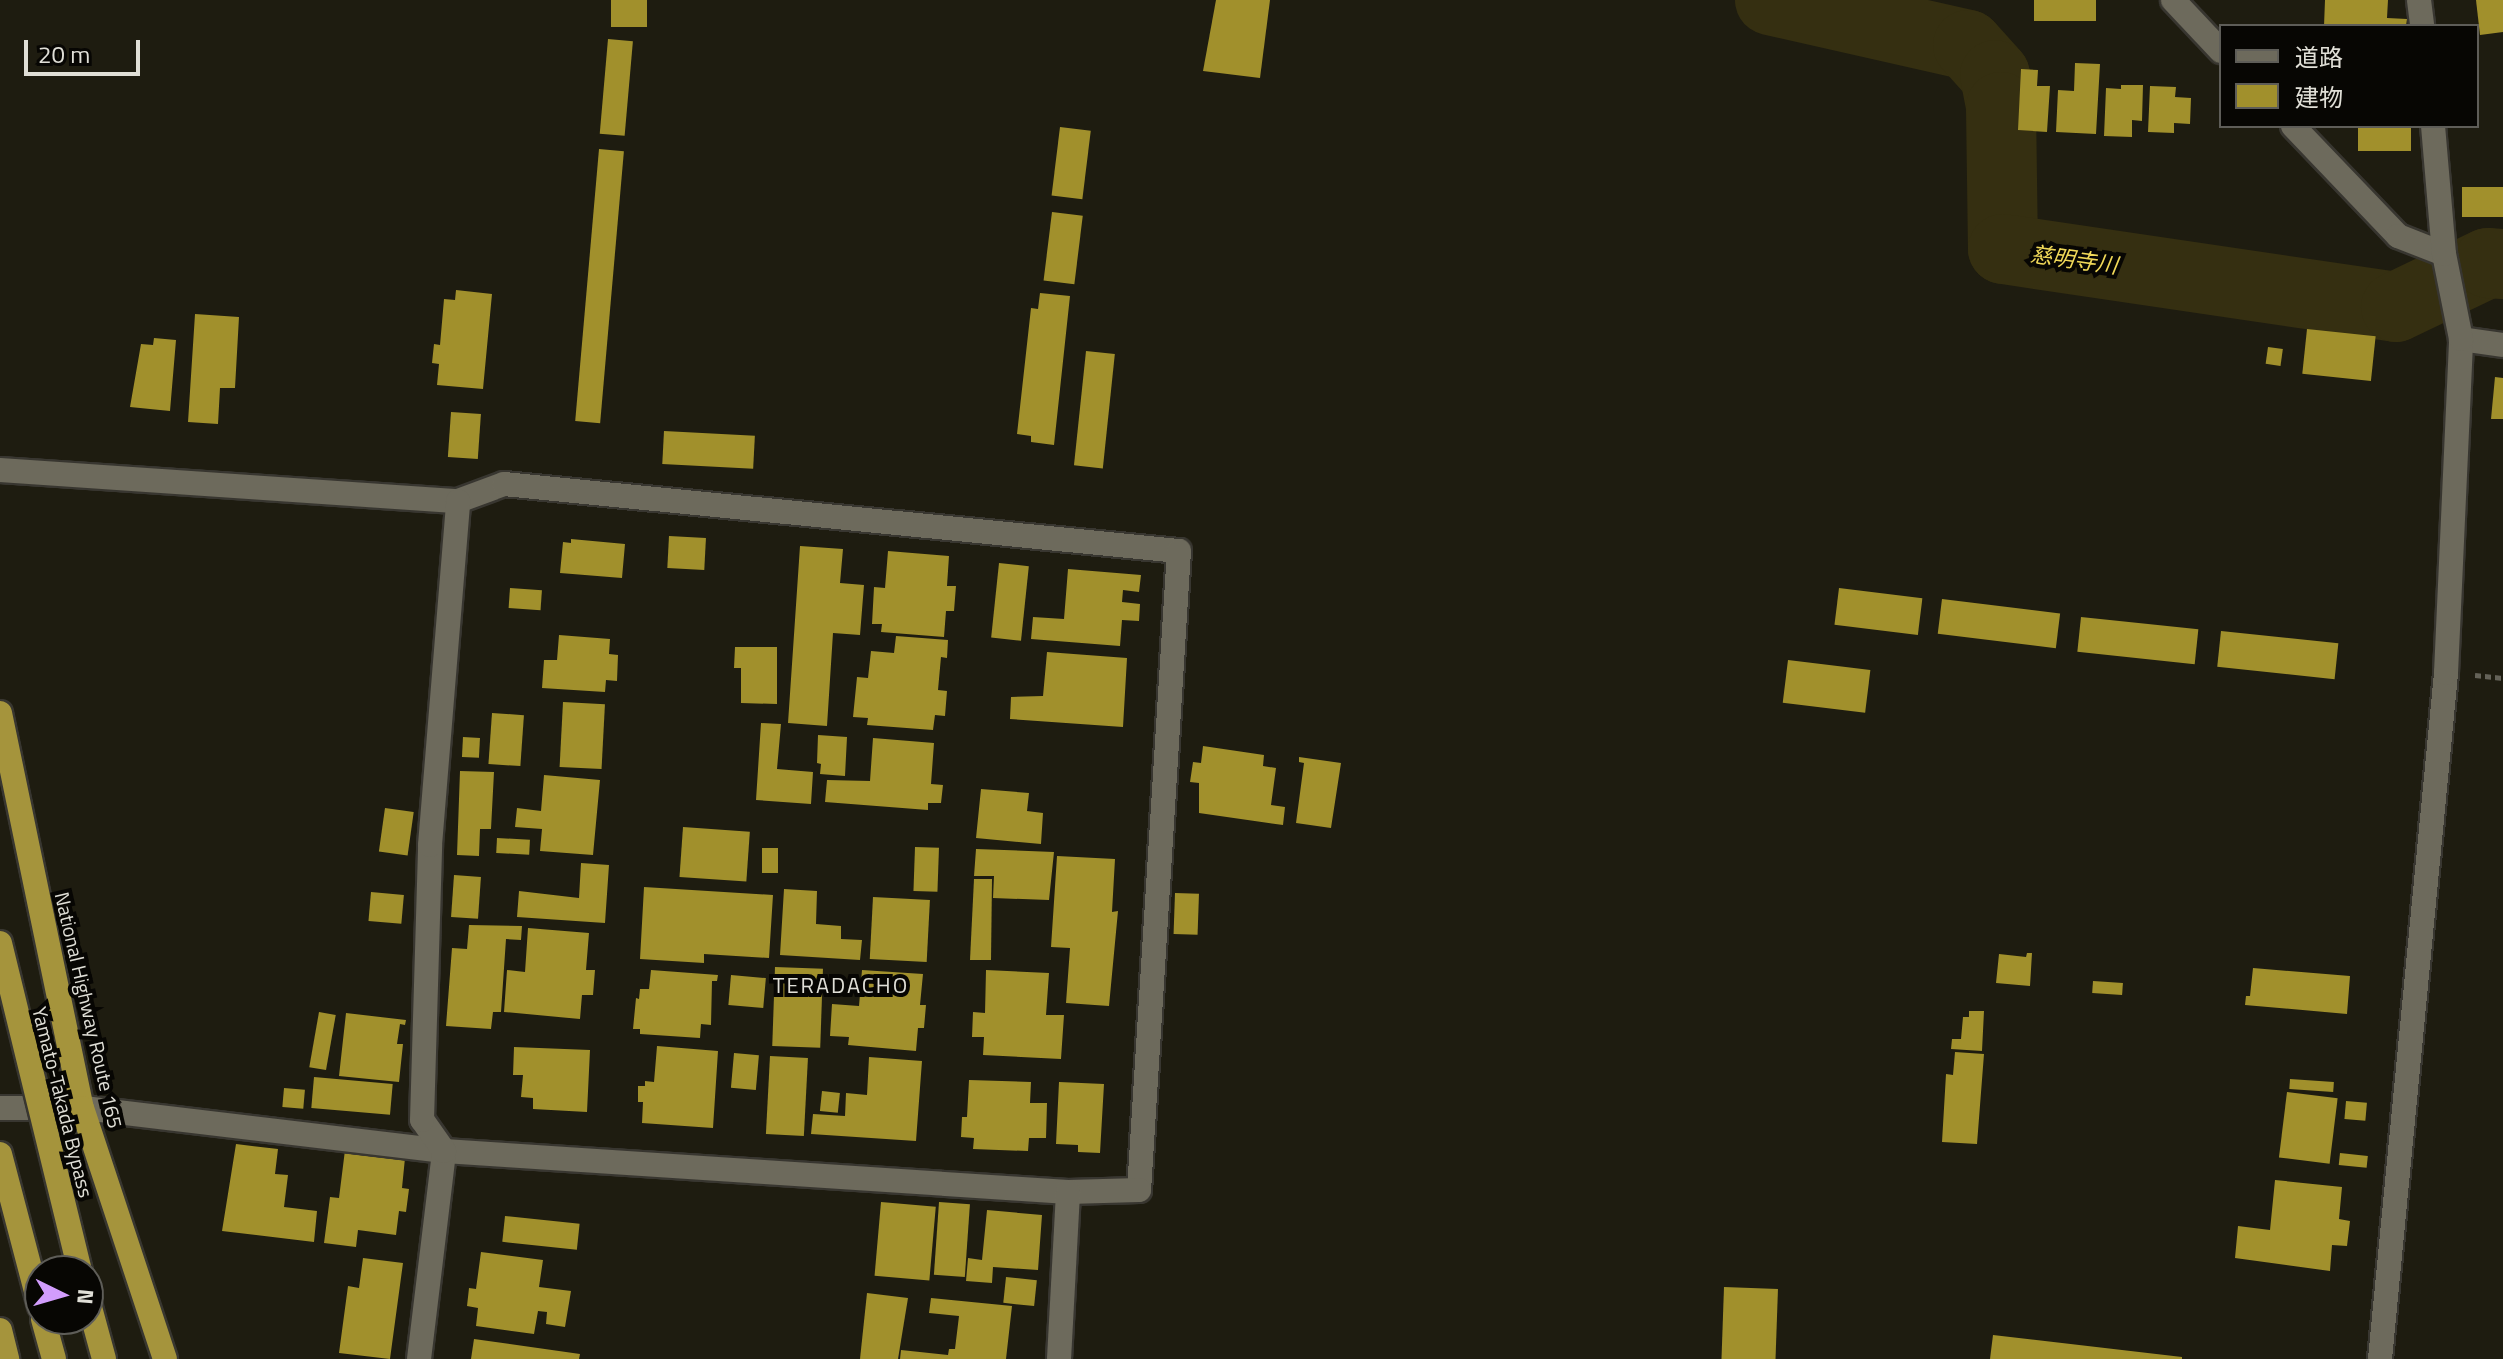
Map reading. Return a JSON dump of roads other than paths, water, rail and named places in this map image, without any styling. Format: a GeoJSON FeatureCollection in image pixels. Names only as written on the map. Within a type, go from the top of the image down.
{"type":"FeatureCollection","features":[{"type":"Feature","properties":{"kind":"highway","name":"National Highway Route 165"},"geometry":{"type":"LineString","coordinates":[[0,713],[82,1108],[165,1359]]}},
{"type":"Feature","properties":{"kind":"highway","name":"Yamato-Takada Bypass"},"geometry":{"type":"LineString","coordinates":[[0,943],[76,1255]]}},
{"type":"Feature","properties":{"kind":"highway"},"geometry":{"type":"LineString","coordinates":[[0,1154],[27,1255]]}},
{"type":"Feature","properties":{"kind":"highway"},"geometry":{"type":"LineString","coordinates":[[0,1330],[7,1359]]}},
{"type":"Feature","properties":{"kind":"highway"},"geometry":{"type":"LineString","coordinates":[[47,1335],[54,1359]]}},
{"type":"Feature","properties":{"kind":"highway"},"geometry":{"type":"LineString","coordinates":[[97,1335],[104,1359]]}},
{"type":"Feature","properties":{"kind":"street"},"geometry":{"type":"LineString","coordinates":[[2173,0],[2219,49]]}},
{"type":"Feature","properties":{"kind":"street"},"geometry":{"type":"LineString","coordinates":[[2419,0],[2422,24]]}},
{"type":"Feature","properties":{"kind":"street"},"geometry":{"type":"LineString","coordinates":[[2295,128],[2398,236],[2444,254]]}},
{"type":"Feature","properties":{"kind":"street"},"geometry":{"type":"LineString","coordinates":[[2380,1359],[2446,673],[2461,339],[2444,254],[2433,128]]}},
{"type":"Feature","properties":{"kind":"street"},"geometry":{"type":"LineString","coordinates":[[2461,339],[2503,345]]}},
{"type":"Feature","properties":{"kind":"street"},"geometry":{"type":"LineString","coordinates":[[0,470],[458,501],[504,484],[1179,551],[1139,1190],[1068,1192],[444,1151],[82,1108],[0,1108]]}},
{"type":"Feature","properties":{"kind":"street"},"geometry":{"type":"LineString","coordinates":[[419,1359],[444,1151],[422,1120],[430,845],[458,501]]}},
{"type":"Feature","properties":{"kind":"street"},"geometry":{"type":"LineString","coordinates":[[1059,1359],[1068,1192]]}},
{"type":"Feature","properties":{"kind":"waterway","name":"慈明寺川"},"geometry":{"type":"LineString","coordinates":[[1770,0],[1968,45],[1995,75],[2001,107],[2003,249],[2396,307],[2488,263],[2503,264]]}},
{"type":"Feature","properties":{"kind":"district","name":"TERADACHO"},"geometry":{"type":"Point","coordinates":[841,986]}}]}
